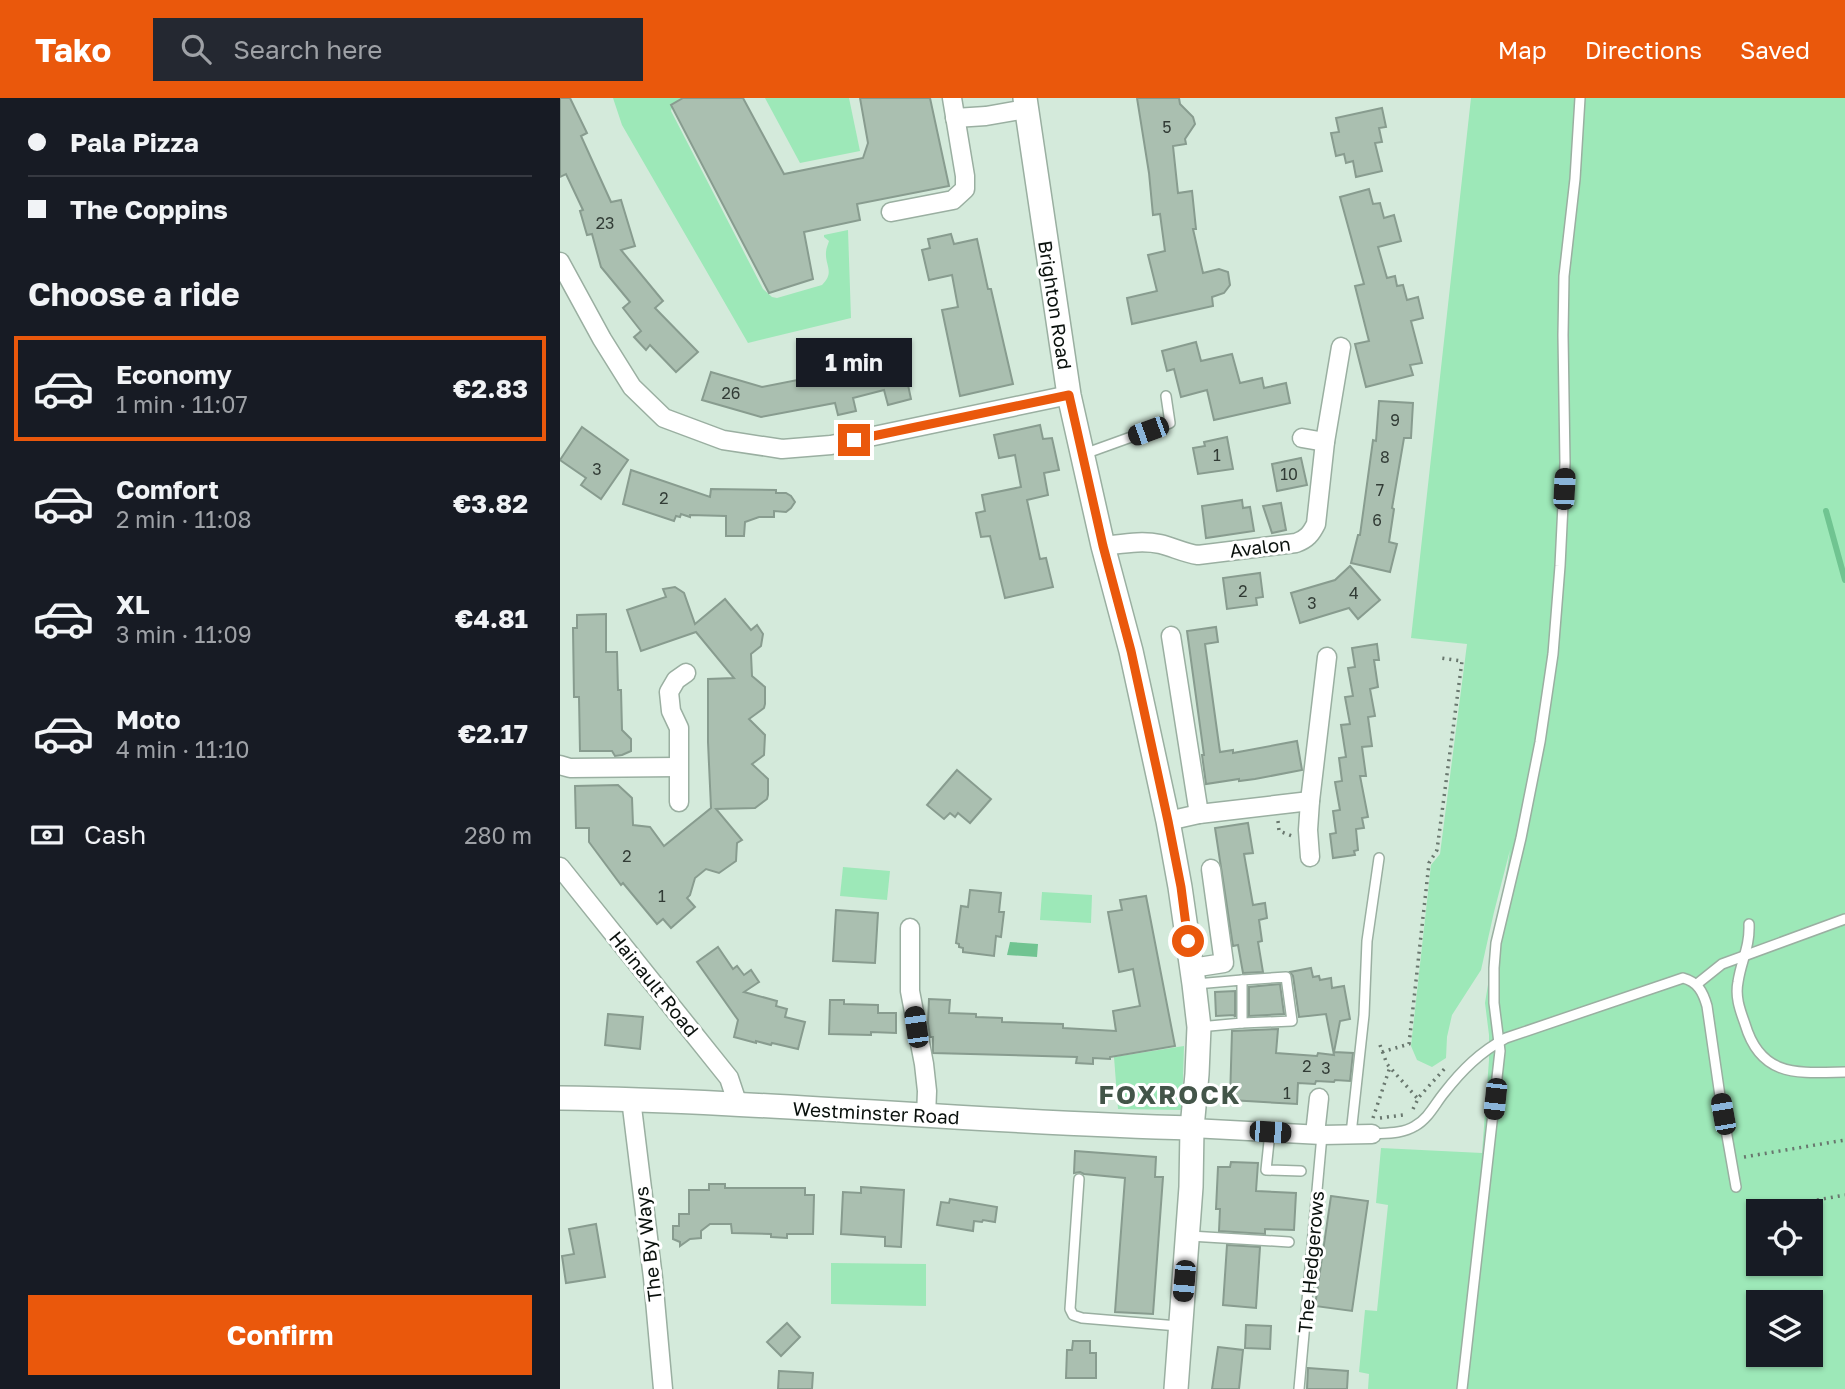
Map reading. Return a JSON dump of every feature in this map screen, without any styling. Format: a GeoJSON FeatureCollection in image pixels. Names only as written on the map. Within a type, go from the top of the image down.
{"type":"FeatureCollection","features":[{"type":"Feature","properties":{"kind":"street"},"geometry":{"type":"LineString","coordinates":[[891,212],[953,200],[965,189],[952,98]]}},
{"type":"Feature","properties":{"kind":"street"},"geometry":{"type":"LineString","coordinates":[[955,118],[986,116],[1025,104]]}},
{"type":"Feature","properties":{"kind":"street","name":"Brighton Road"},"geometry":{"type":"LineString","coordinates":[[1025,104],[1069,395],[1103,546],[1131,651],[1168,821],[1181,887],[1199,1027],[1188,1236],[1176,1389]]}},
{"type":"Feature","properties":{"kind":"street"},"geometry":{"type":"LineString","coordinates":[[560,262],[632,387],[664,418],[723,440],[782,449],[831,445],[1069,395]]}},
{"type":"Feature","properties":{"kind":"street","name":"Avalon"},"geometry":{"type":"LineString","coordinates":[[1103,546],[1144,542],[1162,544],[1198,555],[1296,543],[1306,539],[1316,524],[1325,442],[1341,347]]}},
{"type":"Feature","properties":{"kind":"street"},"geometry":{"type":"LineString","coordinates":[[1302,438],[1325,442]]}},
{"type":"Feature","properties":{"kind":"street"},"geometry":{"type":"LineString","coordinates":[[1171,636],[1199,814]]}},
{"type":"Feature","properties":{"kind":"street"},"geometry":{"type":"LineString","coordinates":[[1309,851],[1316,675],[1326,657]]}},
{"type":"Feature","properties":{"kind":"street"},"geometry":{"type":"LineString","coordinates":[[678,802],[679,728],[671,710],[668,692],[676,680],[686,673]]}},
{"type":"Feature","properties":{"kind":"street"},"geometry":{"type":"LineString","coordinates":[[560,765],[570,768],[678,767]]}},
{"type":"Feature","properties":{"kind":"street"},"geometry":{"type":"LineString","coordinates":[[1168,821],[1199,814],[1310,801]]}},
{"type":"Feature","properties":{"kind":"street","name":"Hainault Road"},"geometry":{"type":"LineString","coordinates":[[560,867],[729,1078],[738,1105]]}},
{"type":"Feature","properties":{"kind":"street"},"geometry":{"type":"LineString","coordinates":[[1193,976],[1224,963],[1210,869]]}},
{"type":"Feature","properties":{"kind":"street"},"geometry":{"type":"LineString","coordinates":[[910,928],[910,991],[924,1064],[926,1116]]}},
{"type":"Feature","properties":{"kind":"street","name":"Westminster Road"},"geometry":{"type":"LineString","coordinates":[[560,1098],[631,1099],[1192,1128]]}},
{"type":"Feature","properties":{"kind":"street"},"geometry":{"type":"LineString","coordinates":[[1319,1098],[1319,1135]]}},
{"type":"Feature","properties":{"kind":"street","name":"The By Ways"},"geometry":{"type":"LineString","coordinates":[[631,1099],[653,1278],[663,1389]]}},
{"type":"Feature","properties":{"kind":"street"},"geometry":{"type":"LineString","coordinates":[[1192,1128],[1319,1135],[1351,1134],[1372,1126]]}},
{"type":"Feature","properties":{"kind":"lane"},"geometry":{"type":"LineString","coordinates":[[1462,1389],[1500,1051],[1494,1003],[1496,943],[1540,742],[1553,654],[1565,463],[1564,276],[1575,179],[1580,98]]}},
{"type":"Feature","properties":{"kind":"lane"},"geometry":{"type":"LineString","coordinates":[[1082,455],[1170,423],[1166,396]]}},
{"type":"Feature","properties":{"kind":"lane"},"geometry":{"type":"LineString","coordinates":[[1351,1134],[1364,1015],[1367,941],[1379,858]]}},
{"type":"Feature","properties":{"kind":"lane"},"geometry":{"type":"LineString","coordinates":[[1697,985],[1722,964],[1845,919]]}},
{"type":"Feature","properties":{"kind":"lane"},"geometry":{"type":"LineString","coordinates":[[1749,924],[1750,939],[1737,993],[1749,1039],[1762,1057],[1788,1070],[1845,1072]]}},
{"type":"Feature","properties":{"kind":"lane"},"geometry":{"type":"LineString","coordinates":[[1193,976],[1242,980],[1286,977],[1292,1021],[1199,1027]]}},
{"type":"Feature","properties":{"kind":"lane"},"geometry":{"type":"LineString","coordinates":[[1372,1126],[1392,1133],[1415,1126],[1425,1119],[1456,1077],[1472,1061],[1499,1042],[1683,978],[1694,982],[1705,998],[1736,1187]]}},
{"type":"Feature","properties":{"kind":"lane"},"geometry":{"type":"LineString","coordinates":[[1242,980],[1242,1023]]}},
{"type":"Feature","properties":{"kind":"lane"},"geometry":{"type":"LineString","coordinates":[[1270,1132],[1266,1170],[1301,1171]]}},
{"type":"Feature","properties":{"kind":"lane","name":"The Hedgerows"},"geometry":{"type":"LineString","coordinates":[[1298,1389],[1319,1135]]}},
{"type":"Feature","properties":{"kind":"lane"},"geometry":{"type":"LineString","coordinates":[[1079,1179],[1070,1309],[1073,1315],[1180,1326]]}},
{"type":"Feature","properties":{"kind":"lane"},"geometry":{"type":"LineString","coordinates":[[1188,1236],[1289,1242]]}},
{"type":"Feature","properties":{"kind":"path"},"geometry":{"type":"LineString","coordinates":[[1382,1052],[1409,1044],[1429,863],[1437,850],[1462,661],[1440,658]]}},
{"type":"Feature","properties":{"kind":"path"},"geometry":{"type":"LineString","coordinates":[[1274,805],[1279,831],[1292,836],[1309,851]]}},
{"type":"Feature","properties":{"kind":"path"},"geometry":{"type":"LineString","coordinates":[[1380,1045],[1390,1067],[1418,1099]]}},
{"type":"Feature","properties":{"kind":"path"},"geometry":{"type":"LineString","coordinates":[[1372,1126],[1390,1067]]}},
{"type":"Feature","properties":{"kind":"path"},"geometry":{"type":"LineString","coordinates":[[1731,1160],[1845,1140]]}},
{"type":"Feature","properties":{"kind":"path"},"geometry":{"type":"LineString","coordinates":[[1822,1199],[1845,1195]]}},
{"type":"Feature","properties":{"kind":"shaded area"},"geometry":{"type":"Polygon","coordinates":[[[613,98],[685,98],[673,104],[671,111],[763,289],[772,297],[777,298],[822,285],[829,273],[826,252],[829,241],[824,235],[848,230],[851,318],[748,343],[622,125],[613,98]]]}},
{"type":"Feature","properties":{"kind":"shaded area"},"geometry":{"type":"Polygon","coordinates":[[[765,98],[849,98],[860,151],[800,163],[765,98]]]}},
{"type":"Feature","properties":{"kind":"shaded area"},"geometry":{"type":"Polygon","coordinates":[[[1471,98],[1845,98],[1845,1389],[1368,1389],[1369,1374],[1359,1372],[1365,1310],[1377,1311],[1388,1205],[1376,1203],[1381,1148],[1482,1153],[1489,1060],[1485,1003],[1510,850],[1481,970],[1452,1015],[1446,1058],[1432,1067],[1417,1060],[1411,1046],[1431,865],[1440,854],[1467,644],[1411,638],[1471,98]]]}},
{"type":"Feature","properties":{"kind":"shaded area"},"geometry":{"type":"Polygon","coordinates":[[[843,867],[890,871],[887,900],[840,896],[843,867]]]}},
{"type":"Feature","properties":{"kind":"shaded area"},"geometry":{"type":"Polygon","coordinates":[[[1042,892],[1092,895],[1091,923],[1040,920],[1042,892]]]}},
{"type":"Feature","properties":{"kind":"shaded area"},"geometry":{"type":"Polygon","coordinates":[[[1010,942],[1038,944],[1037,957],[1007,955],[1010,942]]]}},
{"type":"Feature","properties":{"kind":"shaded area"},"geometry":{"type":"Polygon","coordinates":[[[1184,1046],[1182,1110],[1118,1109],[1114,1057],[1184,1046]]]}},
{"type":"Feature","properties":{"kind":"shaded area"},"geometry":{"type":"Polygon","coordinates":[[[831,1263],[926,1264],[926,1306],[831,1304],[831,1263]]]}},
{"type":"Feature","properties":{"kind":"building"},"geometry":{"type":"Polygon","coordinates":[[[560,98],[570,98],[587,133],[581,136],[611,202],[621,200],[635,246],[621,250],[663,301],[655,308],[698,352],[676,372],[650,345],[646,350],[634,337],[641,331],[623,308],[630,302],[601,267],[592,234],[587,235],[580,211],[583,210],[566,174],[560,177],[560,98]]]}},
{"type":"Feature","properties":{"kind":"building"},"geometry":{"type":"Polygon","coordinates":[[[683,98],[743,98],[784,174],[863,158],[868,143],[860,98],[930,98],[949,186],[857,204],[860,220],[804,232],[813,279],[769,293],[671,105],[683,98]]]}},
{"type":"Feature","properties":{"kind":"building"},"geometry":{"type":"Polygon","coordinates":[[[1137,98],[1179,98],[1180,104],[1193,117],[1195,124],[1185,139],[1186,144],[1173,146],[1178,193],[1192,191],[1196,229],[1193,229],[1203,273],[1219,269],[1228,272],[1230,285],[1224,293],[1212,297],[1213,306],[1132,324],[1127,298],[1157,291],[1148,255],[1165,251],[1160,214],[1153,215],[1137,98]]]}},
{"type":"Feature","properties":{"kind":"building"},"geometry":{"type":"Polygon","coordinates":[[[1382,108],[1386,127],[1379,128],[1382,142],[1375,143],[1382,171],[1356,177],[1353,161],[1346,163],[1344,154],[1336,156],[1331,133],[1339,132],[1336,118],[1382,108]]]}},
{"type":"Feature","properties":{"kind":"building"},"geometry":{"type":"Polygon","coordinates":[[[1369,189],[1373,204],[1380,203],[1384,218],[1394,215],[1401,241],[1378,247],[1387,278],[1395,276],[1397,286],[1403,285],[1407,300],[1418,297],[1423,318],[1411,321],[1422,363],[1410,365],[1413,375],[1366,387],[1355,344],[1369,341],[1355,286],[1364,284],[1340,197],[1369,189]]]}},
{"type":"Feature","properties":{"kind":"building"},"geometry":{"type":"Polygon","coordinates":[[[951,234],[954,244],[977,239],[1013,384],[960,396],[942,310],[958,307],[952,275],[929,280],[922,250],[930,248],[928,239],[951,234]]]}},
{"type":"Feature","properties":{"kind":"building"},"geometry":{"type":"Polygon","coordinates":[[[1196,342],[1201,361],[1232,354],[1240,383],[1262,378],[1264,388],[1286,383],[1290,403],[1214,420],[1207,390],[1181,397],[1174,369],[1167,371],[1162,351],[1196,342]]]}},
{"type":"Feature","properties":{"kind":"building"},"geometry":{"type":"Polygon","coordinates":[[[847,364],[849,373],[874,367],[875,373],[904,366],[911,399],[888,405],[884,390],[853,398],[856,411],[838,415],[835,403],[761,417],[702,400],[711,372],[762,387],[828,374],[827,369],[847,364]]]}},
{"type":"Feature","properties":{"kind":"building"},"geometry":{"type":"Polygon","coordinates":[[[1379,401],[1413,403],[1411,438],[1404,438],[1392,508],[1389,542],[1397,544],[1390,572],[1351,563],[1360,535],[1373,440],[1376,441],[1379,401]]]}},
{"type":"Feature","properties":{"kind":"building"},"geometry":{"type":"Polygon","coordinates":[[[1040,425],[1043,439],[1052,438],[1059,470],[1044,473],[1048,495],[1027,500],[1040,559],[1046,558],[1053,587],[1005,598],[990,536],[981,537],[976,513],[985,511],[982,495],[1021,487],[1015,455],[999,458],[994,435],[1040,425]]]}},
{"type":"Feature","properties":{"kind":"building"},"geometry":{"type":"Polygon","coordinates":[[[582,427],[628,460],[601,499],[581,485],[586,478],[560,460],[582,427]]]}},
{"type":"Feature","properties":{"kind":"building"},"geometry":{"type":"Polygon","coordinates":[[[1227,437],[1233,469],[1198,474],[1193,448],[1205,446],[1204,442],[1227,437]]]}},
{"type":"Feature","properties":{"kind":"building"},"geometry":{"type":"Polygon","coordinates":[[[1301,458],[1307,485],[1277,491],[1272,464],[1301,458]]]}},
{"type":"Feature","properties":{"kind":"building"},"geometry":{"type":"Polygon","coordinates":[[[631,470],[710,497],[711,489],[776,490],[776,493],[791,496],[795,502],[786,512],[774,511],[774,517],[759,517],[745,522],[744,536],[726,536],[726,516],[690,517],[681,514],[680,517],[676,516],[674,521],[623,504],[631,470]]]}},
{"type":"Feature","properties":{"kind":"building"},"geometry":{"type":"Polygon","coordinates":[[[1242,500],[1243,508],[1250,507],[1254,531],[1206,538],[1202,506],[1242,500]]]}},
{"type":"Feature","properties":{"kind":"building"},"geometry":{"type":"Polygon","coordinates":[[[1281,503],[1286,530],[1272,533],[1263,506],[1281,503]]]}},
{"type":"Feature","properties":{"kind":"building"},"geometry":{"type":"Polygon","coordinates":[[[1350,566],[1380,600],[1358,619],[1349,608],[1300,623],[1291,593],[1335,580],[1350,566]]]}},
{"type":"Feature","properties":{"kind":"building"},"geometry":{"type":"Polygon","coordinates":[[[1260,573],[1263,597],[1256,598],[1257,605],[1227,609],[1223,578],[1260,573]]]}},
{"type":"Feature","properties":{"kind":"building"},"geometry":{"type":"Polygon","coordinates":[[[675,587],[684,593],[695,624],[725,599],[751,630],[757,625],[763,634],[761,646],[751,654],[752,676],[765,687],[765,704],[764,708],[749,719],[765,735],[764,755],[752,764],[768,779],[768,795],[767,799],[755,808],[716,809],[742,840],[737,843],[736,861],[719,873],[706,869],[695,878],[687,898],[695,907],[671,928],[663,919],[657,924],[623,883],[621,885],[589,842],[589,828],[576,828],[575,786],[618,785],[632,798],[633,825],[650,827],[664,846],[711,808],[708,679],[734,678],[696,632],[641,651],[627,610],[666,597],[663,589],[675,587]]]}},
{"type":"Feature","properties":{"kind":"building"},"geometry":{"type":"Polygon","coordinates":[[[606,614],[606,652],[617,652],[622,730],[631,739],[631,751],[615,756],[612,751],[580,751],[579,697],[574,697],[573,628],[577,628],[577,615],[606,614]]]}},
{"type":"Feature","properties":{"kind":"building"},"geometry":{"type":"Polygon","coordinates":[[[1216,627],[1218,642],[1205,644],[1220,752],[1233,750],[1233,753],[1297,741],[1302,770],[1255,779],[1206,784],[1187,631],[1216,627]]]}},
{"type":"Feature","properties":{"kind":"building"},"geometry":{"type":"Polygon","coordinates":[[[1377,644],[1379,660],[1374,660],[1378,687],[1370,689],[1375,716],[1368,717],[1372,746],[1362,747],[1366,776],[1360,776],[1368,817],[1362,818],[1364,828],[1356,829],[1358,850],[1354,851],[1355,855],[1333,858],[1330,834],[1336,833],[1333,811],[1340,810],[1335,782],[1342,781],[1339,758],[1346,757],[1341,725],[1350,724],[1345,697],[1353,696],[1348,668],[1355,667],[1352,648],[1377,644]]]}},
{"type":"Feature","properties":{"kind":"building"},"geometry":{"type":"Polygon","coordinates":[[[957,770],[991,799],[970,823],[958,813],[955,817],[950,813],[944,819],[927,805],[957,770]]]}},
{"type":"Feature","properties":{"kind":"building"},"geometry":{"type":"Polygon","coordinates":[[[1248,823],[1253,853],[1244,854],[1253,905],[1265,903],[1267,918],[1259,920],[1262,941],[1258,942],[1263,972],[1243,973],[1238,945],[1233,946],[1215,828],[1248,823]]]}},
{"type":"Feature","properties":{"kind":"building"},"geometry":{"type":"Polygon","coordinates":[[[970,890],[1001,893],[999,912],[1004,912],[1001,937],[996,936],[994,956],[963,952],[963,948],[956,943],[961,906],[968,907],[970,890]]]}},
{"type":"Feature","properties":{"kind":"building"},"geometry":{"type":"Polygon","coordinates":[[[1146,896],[1175,1046],[1110,1059],[1093,1058],[1093,1064],[1076,1063],[1077,1057],[933,1053],[933,1037],[930,1037],[928,1023],[929,999],[950,1000],[949,1013],[1002,1018],[1002,1022],[1063,1024],[1063,1028],[1116,1031],[1113,1011],[1140,1006],[1133,969],[1119,972],[1108,912],[1122,910],[1120,900],[1146,896]]]}},
{"type":"Feature","properties":{"kind":"building"},"geometry":{"type":"Polygon","coordinates":[[[836,910],[878,913],[875,963],[833,961],[836,910]]]}},
{"type":"Feature","properties":{"kind":"building"},"geometry":{"type":"Polygon","coordinates":[[[718,947],[733,969],[737,966],[744,975],[751,970],[759,982],[744,992],[777,1001],[776,1006],[787,1009],[785,1017],[805,1022],[798,1049],[734,1037],[738,1020],[697,962],[718,947]]]}},
{"type":"Feature","properties":{"kind":"building"},"geometry":{"type":"Polygon","coordinates":[[[1311,968],[1313,977],[1319,976],[1320,980],[1331,978],[1332,988],[1344,986],[1350,1019],[1340,1021],[1334,1052],[1353,1053],[1350,1081],[1298,1083],[1297,1104],[1230,1100],[1232,1031],[1278,1029],[1276,1053],[1334,1055],[1326,1014],[1299,1017],[1293,976],[1290,972],[1311,968]]]}},
{"type":"Feature","properties":{"kind":"building"},"geometry":{"type":"Polygon","coordinates":[[[1280,984],[1284,1014],[1249,1016],[1249,987],[1280,984]]]}},
{"type":"Feature","properties":{"kind":"building"},"geometry":{"type":"Polygon","coordinates":[[[1235,991],[1235,1017],[1216,1016],[1215,992],[1235,991]]]}},
{"type":"Feature","properties":{"kind":"building"},"geometry":{"type":"Polygon","coordinates":[[[830,1000],[844,1000],[844,1004],[878,1005],[878,1013],[896,1013],[896,1033],[829,1034],[830,1000]]]}},
{"type":"Feature","properties":{"kind":"building"},"geometry":{"type":"Polygon","coordinates":[[[608,1014],[643,1017],[640,1049],[605,1045],[608,1014]]]}},
{"type":"Feature","properties":{"kind":"building"},"geometry":{"type":"Polygon","coordinates":[[[1075,1151],[1156,1157],[1155,1177],[1163,1177],[1153,1314],[1115,1312],[1125,1178],[1074,1173],[1075,1151]]]}},
{"type":"Feature","properties":{"kind":"building"},"geometry":{"type":"Polygon","coordinates":[[[1231,1162],[1258,1163],[1256,1191],[1296,1193],[1294,1230],[1265,1229],[1265,1234],[1219,1231],[1220,1209],[1216,1209],[1218,1167],[1230,1167],[1231,1162]]]}},
{"type":"Feature","properties":{"kind":"building"},"geometry":{"type":"Polygon","coordinates":[[[709,1184],[725,1184],[725,1188],[805,1188],[805,1195],[814,1195],[813,1234],[787,1234],[787,1238],[771,1237],[771,1234],[732,1233],[731,1224],[710,1224],[701,1231],[701,1238],[690,1239],[680,1246],[680,1242],[673,1239],[673,1226],[679,1226],[679,1214],[689,1214],[689,1190],[709,1190],[709,1184]]]}},
{"type":"Feature","properties":{"kind":"building"},"geometry":{"type":"Polygon","coordinates":[[[861,1187],[904,1190],[901,1247],[885,1246],[885,1237],[841,1234],[843,1192],[861,1193],[861,1187]]]}},
{"type":"Feature","properties":{"kind":"building"},"geometry":{"type":"Polygon","coordinates":[[[1331,1196],[1368,1201],[1352,1311],[1315,1306],[1331,1196]]]}},
{"type":"Feature","properties":{"kind":"building"},"geometry":{"type":"Polygon","coordinates":[[[950,1199],[997,1207],[995,1222],[974,1221],[973,1231],[937,1225],[941,1202],[949,1203],[950,1199]]]}},
{"type":"Feature","properties":{"kind":"building"},"geometry":{"type":"Polygon","coordinates":[[[596,1224],[605,1277],[566,1283],[562,1256],[574,1254],[569,1229],[596,1224]]]}},
{"type":"Feature","properties":{"kind":"building"},"geometry":{"type":"Polygon","coordinates":[[[1227,1245],[1260,1247],[1256,1308],[1223,1305],[1227,1245]]]}},
{"type":"Feature","properties":{"kind":"building"},"geometry":{"type":"Polygon","coordinates":[[[787,1323],[800,1337],[781,1356],[767,1342],[787,1323]]]}},
{"type":"Feature","properties":{"kind":"building"},"geometry":{"type":"Polygon","coordinates":[[[1246,1325],[1271,1326],[1270,1349],[1245,1348],[1246,1325]]]}},
{"type":"Feature","properties":{"kind":"building"},"geometry":{"type":"Polygon","coordinates":[[[1073,1341],[1090,1341],[1090,1353],[1096,1353],[1096,1378],[1066,1378],[1067,1350],[1072,1350],[1073,1341]]]}},
{"type":"Feature","properties":{"kind":"building"},"geometry":{"type":"Polygon","coordinates":[[[1218,1347],[1243,1350],[1239,1389],[1212,1389],[1218,1347]]]}},
{"type":"Feature","properties":{"kind":"building"},"geometry":{"type":"Polygon","coordinates":[[[1308,1368],[1348,1371],[1347,1389],[1307,1389],[1308,1368]]]}},
{"type":"Feature","properties":{"kind":"building"},"geometry":{"type":"Polygon","coordinates":[[[779,1371],[813,1373],[812,1389],[778,1389],[779,1371]]]}},
{"type":"Feature","properties":{"kind":"waterway"},"geometry":{"type":"LineString","coordinates":[[1826,511],[1845,580]]}},
{"type":"Feature","properties":{"kind":"district","name":"FOXROCK"},"geometry":{"type":"Point","coordinates":[1170,1095]}},
{"type":"Feature","properties":{"kind":"route"},"geometry":{"type":"LineString","coordinates":[[854,440],[1069,395],[1103,546],[1131,651],[1181,887],[1188,941]]}}]}
